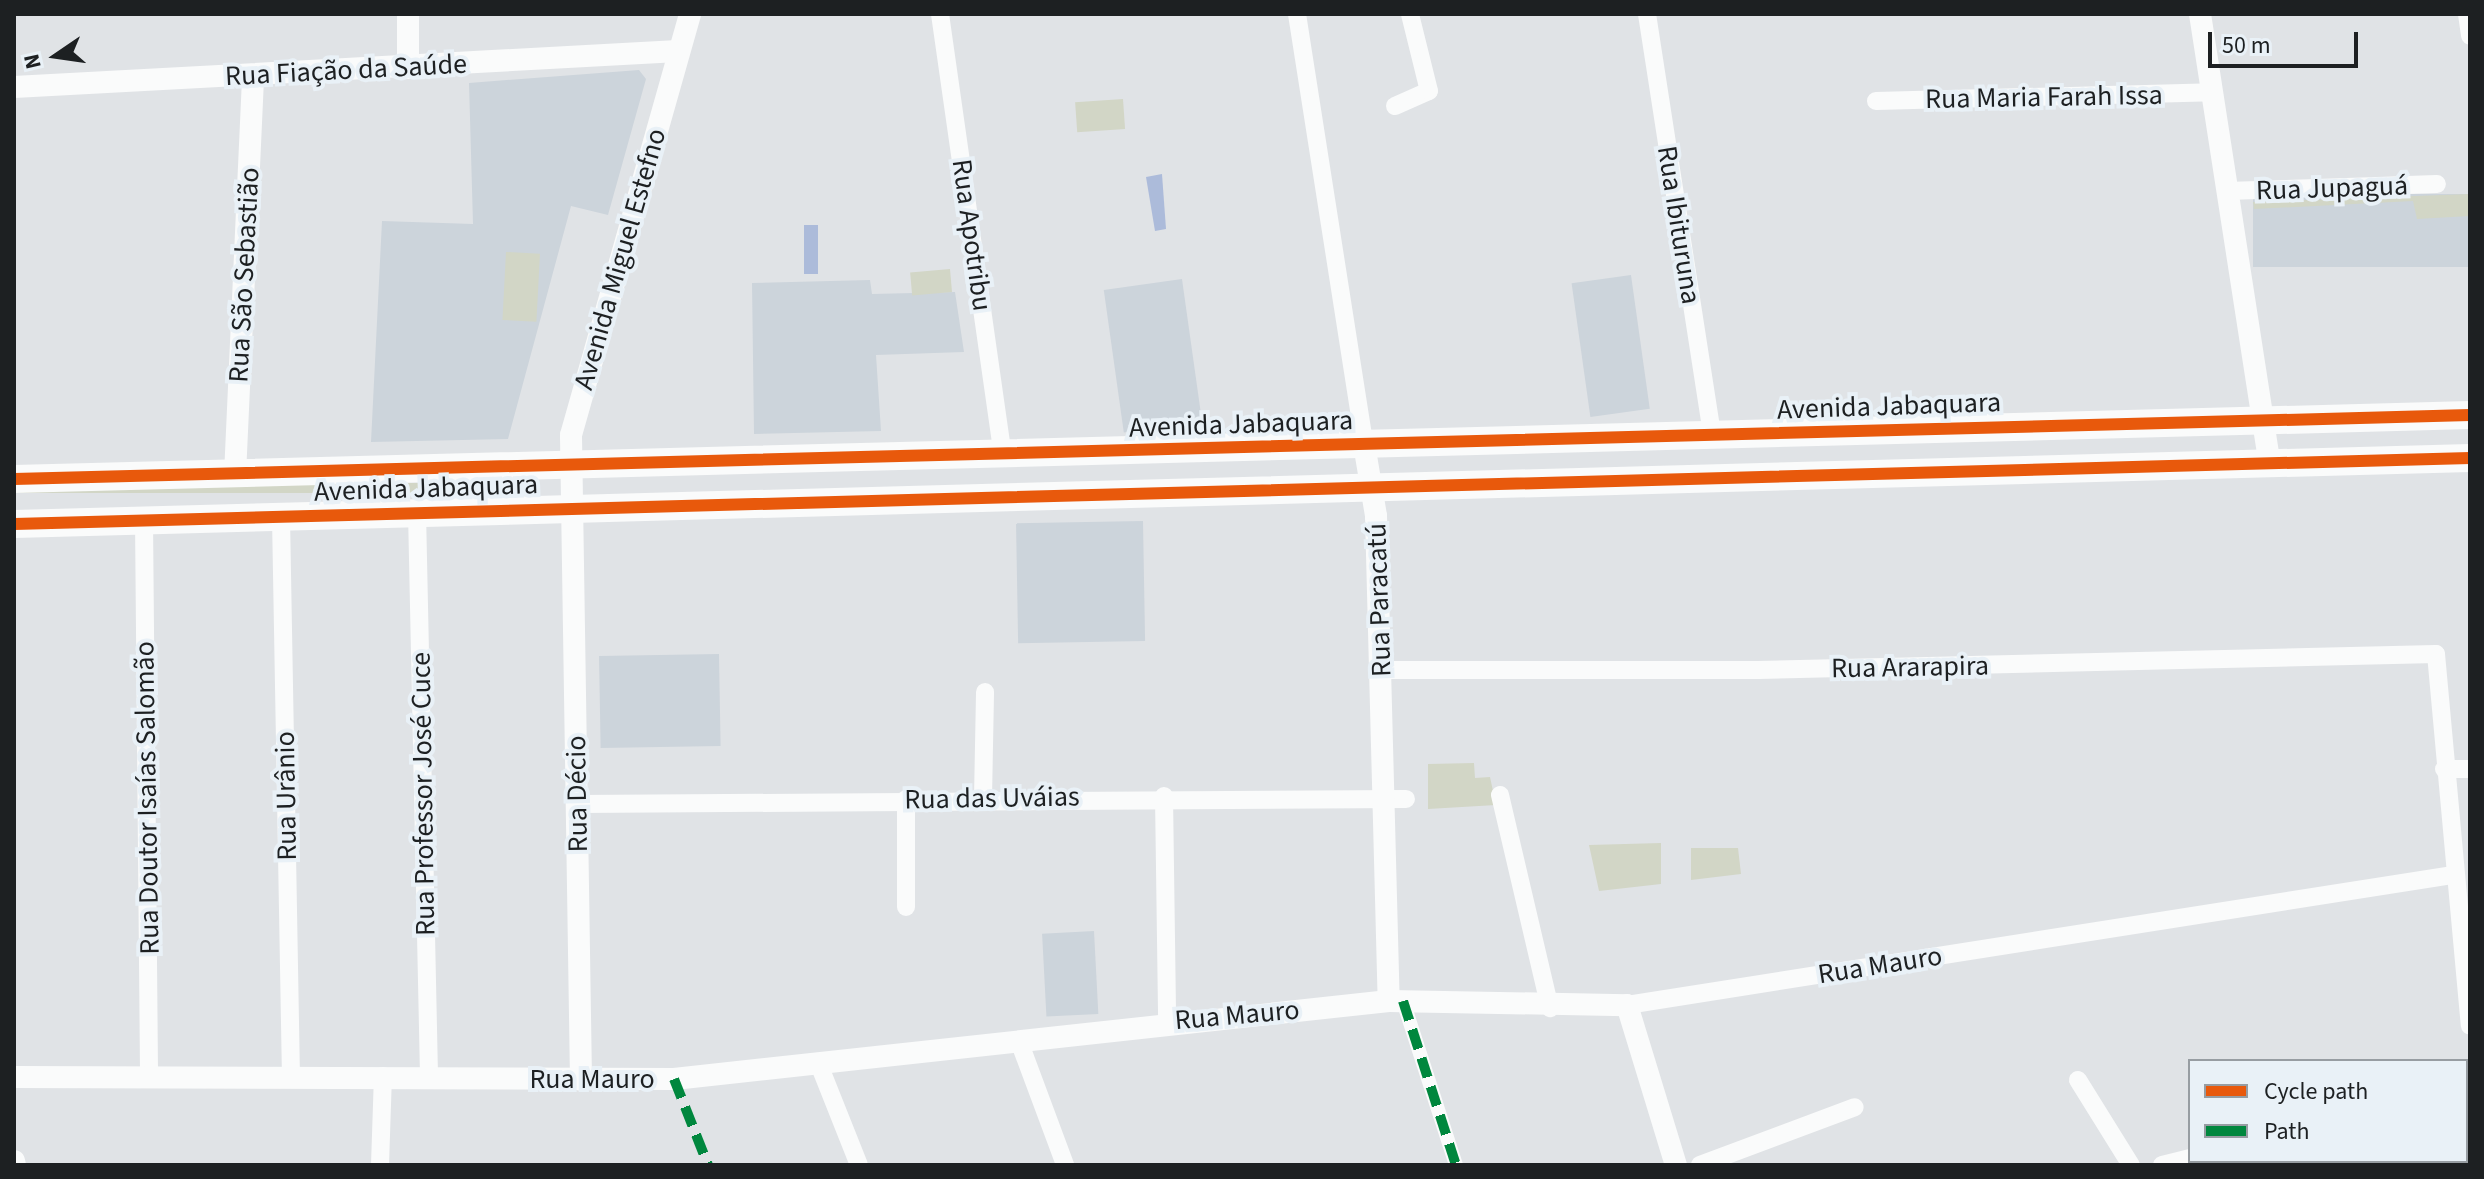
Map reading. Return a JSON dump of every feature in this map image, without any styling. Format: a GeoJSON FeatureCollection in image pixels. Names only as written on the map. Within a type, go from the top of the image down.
{"type":"FeatureCollection","features":[{"type":"Feature","properties":{"kind":"main road","name":"Avenida Jabaquara"},"geometry":{"type":"LineString","coordinates":[[14,479],[2470,415]]}},
{"type":"Feature","properties":{"kind":"main road","name":"Avenida Jabaquara"},"geometry":{"type":"LineString","coordinates":[[14,524],[2470,458]]}},
{"type":"Feature","properties":{"kind":"street"},"geometry":{"type":"LineString","coordinates":[[408,14],[408,68]]}},
{"type":"Feature","properties":{"kind":"street","name":"Avenida Miguel Estefno"},"geometry":{"type":"LineString","coordinates":[[571,508],[571,435],[690,14]]}},
{"type":"Feature","properties":{"kind":"street","name":"Rua Apotribu"},"geometry":{"type":"LineString","coordinates":[[940,14],[1003,455]]}},
{"type":"Feature","properties":{"kind":"street","name":"Rua Paracatú"},"geometry":{"type":"LineString","coordinates":[[1297,14],[1373,486],[1382,670],[1395,799],[1396,1001]]}},
{"type":"Feature","properties":{"kind":"street"},"geometry":{"type":"LineString","coordinates":[[1395,106],[1429,91],[1410,14]]}},
{"type":"Feature","properties":{"kind":"street","name":"Rua Ibituruna"},"geometry":{"type":"LineString","coordinates":[[1647,14],[1712,436]]}},
{"type":"Feature","properties":{"kind":"street"},"geometry":{"type":"LineString","coordinates":[[2200,14],[2269,462]]}},
{"type":"Feature","properties":{"kind":"street"},"geometry":{"type":"LineString","coordinates":[[2467,14],[2470,36]]}},
{"type":"Feature","properties":{"kind":"street","name":"Rua Fiação da Saúde"},"geometry":{"type":"LineString","coordinates":[[14,87],[678,51]]}},
{"type":"Feature","properties":{"kind":"street","name":"Rua São Sebastião"},"geometry":{"type":"LineString","coordinates":[[235,475],[253,75]]}},
{"type":"Feature","properties":{"kind":"street","name":"Rua Maria Farah Issa"},"geometry":{"type":"LineString","coordinates":[[1876,101],[2212,92]]}},
{"type":"Feature","properties":{"kind":"street","name":"Rua Jupaguá"},"geometry":{"type":"LineString","coordinates":[[2227,191],[2437,184]]}},
{"type":"Feature","properties":{"kind":"street","name":"Rua Décio"},"geometry":{"type":"LineString","coordinates":[[571,508],[581,1080]]}},
{"type":"Feature","properties":{"kind":"street","name":"Rua Professor José Cuce"},"geometry":{"type":"LineString","coordinates":[[417,512],[429,1076]]}},
{"type":"Feature","properties":{"kind":"street","name":"Rua Urânio"},"geometry":{"type":"LineString","coordinates":[[281,517],[291,1076]]}},
{"type":"Feature","properties":{"kind":"street","name":"Rua Doutor Isaías Salomão"},"geometry":{"type":"LineString","coordinates":[[144,520],[149,1076]]}},
{"type":"Feature","properties":{"kind":"street","name":"Rua Ararapira"},"geometry":{"type":"LineString","coordinates":[[1382,670],[1758,670],[2437,654],[2444,769]]}},
{"type":"Feature","properties":{"kind":"street"},"geometry":{"type":"LineString","coordinates":[[983,798],[985,692]]}},
{"type":"Feature","properties":{"kind":"street"},"geometry":{"type":"LineString","coordinates":[[2470,769],[2444,769],[2452,875],[2470,1025]]}},
{"type":"Feature","properties":{"kind":"street"},"geometry":{"type":"LineString","coordinates":[[1500,795],[1550,1008]]}},
{"type":"Feature","properties":{"kind":"street"},"geometry":{"type":"LineString","coordinates":[[1164,796],[1167,1022]]}},
{"type":"Feature","properties":{"kind":"street","name":"Rua das Uváias"},"geometry":{"type":"LineString","coordinates":[[578,804],[1164,796],[1395,799]]}},
{"type":"Feature","properties":{"kind":"street"},"geometry":{"type":"LineString","coordinates":[[906,799],[906,907]]}},
{"type":"Feature","properties":{"kind":"street","name":"Rua Mauro"},"geometry":{"type":"LineString","coordinates":[[14,1077],[429,1076],[581,1080],[820,1067],[1167,1022],[1396,1001],[1550,1008],[1627,1005],[2452,875]]}},
{"type":"Feature","properties":{"kind":"street"},"geometry":{"type":"LineString","coordinates":[[1396,1001],[1456,1165]]}},
{"type":"Feature","properties":{"kind":"street"},"geometry":{"type":"LineString","coordinates":[[1627,1005],[1676,1165]]}},
{"type":"Feature","properties":{"kind":"street"},"geometry":{"type":"LineString","coordinates":[[1019,1041],[1065,1165]]}},
{"type":"Feature","properties":{"kind":"street"},"geometry":{"type":"LineString","coordinates":[[820,1067],[859,1165]]}},
{"type":"Feature","properties":{"kind":"street"},"geometry":{"type":"LineString","coordinates":[[380,1165],[383,1076]]}},
{"type":"Feature","properties":{"kind":"street"},"geometry":{"type":"LineString","coordinates":[[2078,1080],[2131,1165]]}},
{"type":"Feature","properties":{"kind":"street"},"geometry":{"type":"LineString","coordinates":[[1700,1165],[1855,1107]]}},
{"type":"Feature","properties":{"kind":"street"},"geometry":{"type":"LineString","coordinates":[[2162,1165],[2188,1158]]}},
{"type":"Feature","properties":{"kind":"shaded area"},"geometry":{"type":"Polygon","coordinates":[[[639,70],[646,79],[608,215],[571,206],[508,439],[371,442],[382,221],[473,224],[469,83],[639,70]]]}},
{"type":"Feature","properties":{"kind":"shaded area"},"geometry":{"type":"Polygon","coordinates":[[[2253,194],[2470,194],[2470,267],[2253,267],[2253,194]]]}},
{"type":"Feature","properties":{"kind":"shaded area"},"geometry":{"type":"Polygon","coordinates":[[[1631,275],[1650,409],[1590,417],[1572,283],[1631,275]]]}},
{"type":"Feature","properties":{"kind":"shaded area"},"geometry":{"type":"Polygon","coordinates":[[[1182,279],[1202,422],[1124,433],[1104,290],[1182,279]]]}},
{"type":"Feature","properties":{"kind":"shaded area"},"geometry":{"type":"Polygon","coordinates":[[[870,280],[872,294],[955,292],[964,352],[876,355],[881,431],[754,434],[752,283],[870,280]]]}},
{"type":"Feature","properties":{"kind":"shaded area"},"geometry":{"type":"Polygon","coordinates":[[[1143,521],[1145,641],[1018,643],[1016,523],[1143,521]]]}},
{"type":"Feature","properties":{"kind":"shaded area"},"geometry":{"type":"Polygon","coordinates":[[[719,654],[721,746],[601,748],[599,656],[719,654]]]}},
{"type":"Feature","properties":{"kind":"shaded area"},"geometry":{"type":"Polygon","coordinates":[[[1094,931],[1098,1014],[1046,1017],[1042,934],[1094,931]]]}},
{"type":"Feature","properties":{"kind":"green space"},"geometry":{"type":"Polygon","coordinates":[[[1123,99],[1125,129],[1077,132],[1075,102],[1123,99]]]}},
{"type":"Feature","properties":{"kind":"green space"},"geometry":{"type":"Polygon","coordinates":[[[2470,194],[2470,216],[2417,219],[2413,201],[2254,209],[2253,202],[2470,194]]]}},
{"type":"Feature","properties":{"kind":"green space"},"geometry":{"type":"Polygon","coordinates":[[[506,252],[540,254],[536,322],[502,320],[506,252]]]}},
{"type":"Feature","properties":{"kind":"green space"},"geometry":{"type":"Polygon","coordinates":[[[950,269],[952,292],[912,295],[910,272],[950,269]]]}},
{"type":"Feature","properties":{"kind":"green space"},"geometry":{"type":"Polygon","coordinates":[[[15,483],[535,483],[535,493],[15,493],[15,483]]]}},
{"type":"Feature","properties":{"kind":"green space"},"geometry":{"type":"Polygon","coordinates":[[[1474,763],[1475,778],[1490,777],[1496,805],[1428,809],[1428,764],[1474,763]]]}},
{"type":"Feature","properties":{"kind":"green space"},"geometry":{"type":"Polygon","coordinates":[[[1661,843],[1661,884],[1599,891],[1589,845],[1661,843]]]}},
{"type":"Feature","properties":{"kind":"green space"},"geometry":{"type":"Polygon","coordinates":[[[1691,848],[1738,848],[1741,874],[1691,880],[1691,848]]]}},
{"type":"Feature","properties":{"kind":"water"},"geometry":{"type":"Polygon","coordinates":[[[1162,174],[1166,229],[1155,231],[1146,177],[1162,174]]]}},
{"type":"Feature","properties":{"kind":"water"},"geometry":{"type":"Polygon","coordinates":[[[804,225],[818,225],[818,274],[804,274],[804,225]]]}},
{"type":"Feature","properties":{"kind":"marked path"},"geometry":{"type":"LineString","coordinates":[[1403,1001],[1456,1165]]}},
{"type":"Feature","properties":{"kind":"marked path"},"geometry":{"type":"LineString","coordinates":[[674,1079],[708,1165]]}},
{"type":"Feature","properties":{"kind":"cycle path"},"geometry":{"type":"LineString","coordinates":[[14,479],[2470,415]]}},
{"type":"Feature","properties":{"kind":"cycle path"},"geometry":{"type":"LineString","coordinates":[[14,524],[2470,458]]}}]}
